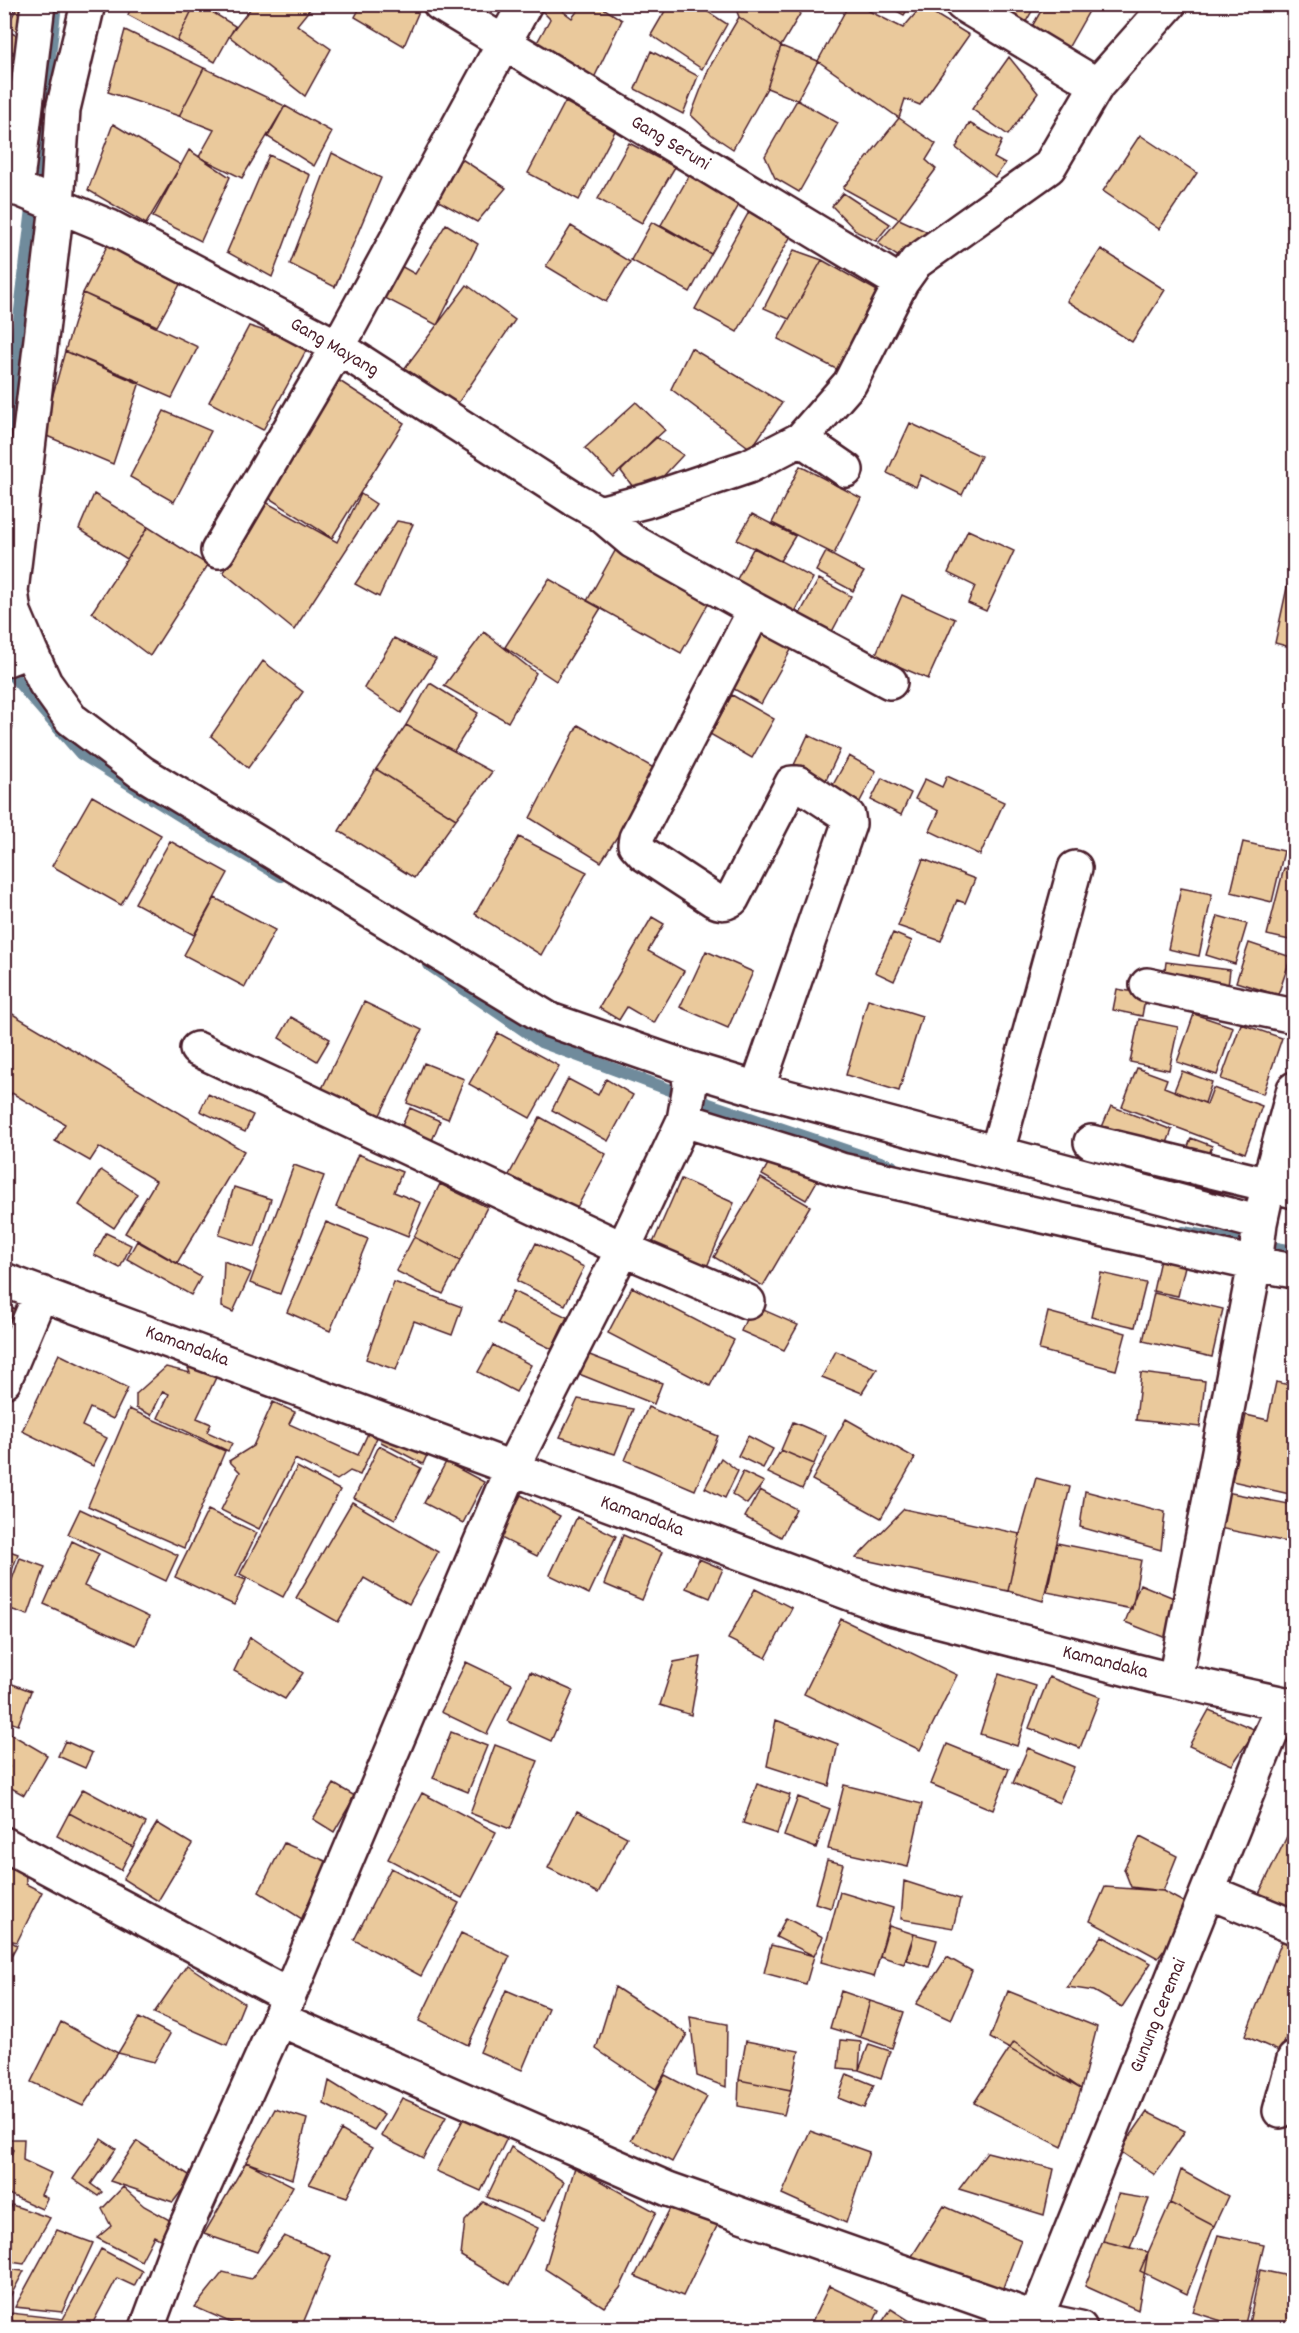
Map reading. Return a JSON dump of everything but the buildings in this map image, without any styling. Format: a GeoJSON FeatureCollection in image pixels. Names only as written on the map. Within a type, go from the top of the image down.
{"type":"FeatureCollection","features":[{"type":"Feature","properties":{"kind":"street"},"geometry":{"type":"LineString","coordinates":[[38,4],[11,591],[18,654],[45,682],[71,719],[141,772],[550,1020],[801,1156],[841,1170],[1258,1244]]}},
{"type":"Feature","properties":{"kind":"street"},"geometry":{"type":"LineString","coordinates":[[28,194],[63,109],[88,4]]}},
{"type":"Feature","properties":{"kind":"street","name":"Gang Seruni"},"geometry":{"type":"LineString","coordinates":[[440,4],[901,283]]}},
{"type":"Feature","properties":{"kind":"street"},"geometry":{"type":"LineString","coordinates":[[218,550],[338,347],[525,4]]}},
{"type":"Feature","properties":{"kind":"street"},"geometry":{"type":"LineString","coordinates":[[962,4],[1097,85]]}},
{"type":"Feature","properties":{"kind":"street"},"geometry":{"type":"LineString","coordinates":[[599,513],[646,501],[749,466],[801,439],[850,383],[901,283],[916,262],[1049,168],[1097,85],[1169,4]]}},
{"type":"Feature","properties":{"kind":"street","name":"Gang Mayang"},"geometry":{"type":"LineString","coordinates":[[28,194],[110,227],[338,347],[599,513],[632,541],[890,682]]}},
{"type":"Feature","properties":{"kind":"street"},"geometry":{"type":"LineString","coordinates":[[801,439],[846,470]]}},
{"type":"Feature","properties":{"kind":"street"},"geometry":{"type":"LineString","coordinates":[[755,610],[635,844],[644,854],[714,900],[727,903],[732,899],[792,783],[798,783],[848,816],[849,824],[757,1089]]}},
{"type":"Feature","properties":{"kind":"street"},"geometry":{"type":"LineString","coordinates":[[997,1152],[1075,868]]}},
{"type":"Feature","properties":{"kind":"street"},"geometry":{"type":"LineString","coordinates":[[1147,986],[1294,1016]]}},
{"type":"Feature","properties":{"kind":"street"},"geometry":{"type":"LineString","coordinates":[[197,1049],[623,1249],[748,1302]]}},
{"type":"Feature","properties":{"kind":"street"},"geometry":{"type":"LineString","coordinates":[[687,1096],[757,1089],[997,1152],[1258,1244],[1294,1271]]}},
{"type":"Feature","properties":{"kind":"street"},"geometry":{"type":"LineString","coordinates":[[1175,1680],[1258,1244],[1281,1188],[1294,1089]]}},
{"type":"Feature","properties":{"kind":"street"},"geometry":{"type":"LineString","coordinates":[[147,2328],[179,2241],[284,2008],[512,1468],[623,1249],[687,1096]]}},
{"type":"Feature","properties":{"kind":"street"},"geometry":{"type":"LineString","coordinates":[[1091,1142],[1281,1188]]}},
{"type":"Feature","properties":{"kind":"street","name":"Kamandaka"},"geometry":{"type":"LineString","coordinates":[[4,1280],[887,1607],[1175,1680],[1290,1705]]}},
{"type":"Feature","properties":{"kind":"street"},"geometry":{"type":"LineString","coordinates":[[4,1381],[41,1293]]}},
{"type":"Feature","properties":{"kind":"street","name":"Gunung Ceremai"},"geometry":{"type":"LineString","coordinates":[[1034,2324],[1270,1736],[1290,1705]]}},
{"type":"Feature","properties":{"kind":"street"},"geometry":{"type":"LineString","coordinates":[[4,1844],[284,2008],[668,2189],[1034,2324],[1080,2328]]}},
{"type":"Feature","properties":{"kind":"street"},"geometry":{"type":"LineString","coordinates":[[1209,1892],[1294,1927]]}},
{"type":"Feature","properties":{"kind":"street"},"geometry":{"type":"LineString","coordinates":[[1280,2111],[1294,2059]]}},
{"type":"Feature","properties":{"kind":"waterway"},"geometry":{"type":"LineString","coordinates":[[4,473],[17,336],[56,4]]}},
{"type":"Feature","properties":{"kind":"waterway"},"geometry":{"type":"LineString","coordinates":[[4,641],[11,674],[81,754],[281,876]]}},
{"type":"Feature","properties":{"kind":"waterway"},"geometry":{"type":"LineString","coordinates":[[429,965],[541,1042],[700,1101],[892,1166]]}},
{"type":"Feature","properties":{"kind":"waterway"},"geometry":{"type":"LineString","coordinates":[[1183,1232],[1294,1251]]}}]}
